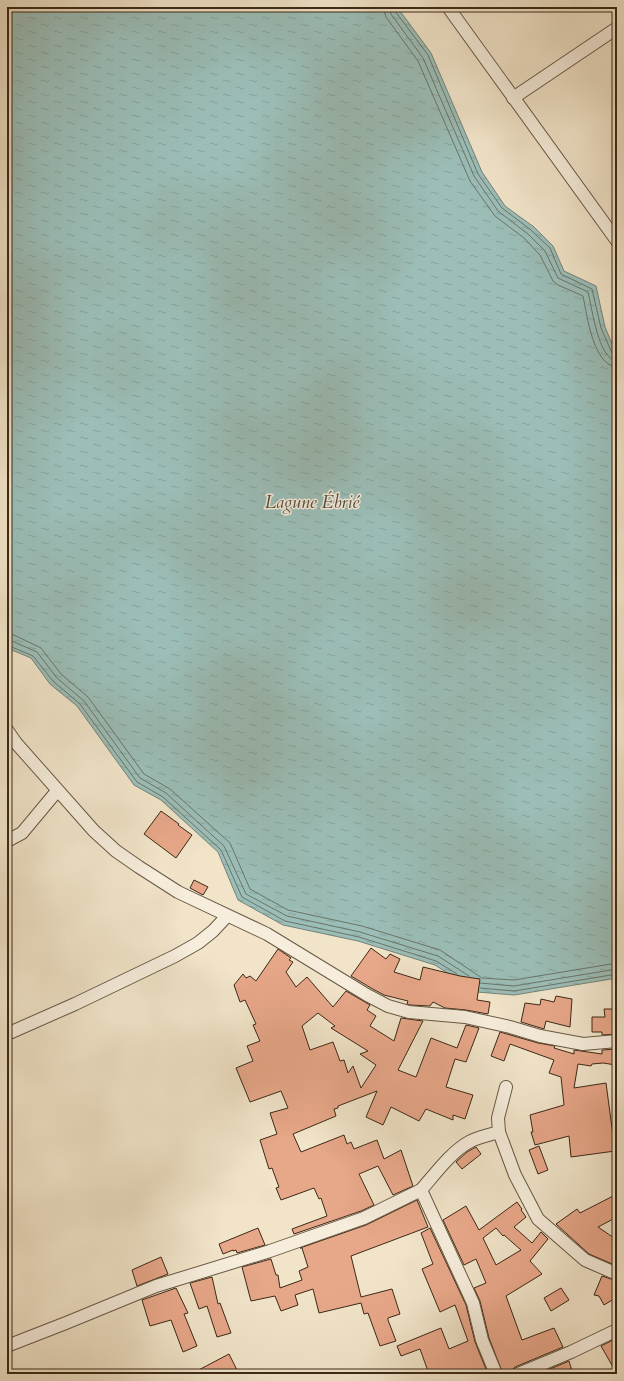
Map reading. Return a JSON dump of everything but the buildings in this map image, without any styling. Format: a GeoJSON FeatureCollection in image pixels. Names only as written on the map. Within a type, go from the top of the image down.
{"type":"FeatureCollection","features":[{"type":"Feature","properties":{"kind":"street"},"geometry":{"type":"LineString","coordinates":[[448,7],[617,241]]}},
{"type":"Feature","properties":{"kind":"street"},"geometry":{"type":"LineString","coordinates":[[513,98],[617,28]]}},
{"type":"Feature","properties":{"kind":"street"},"geometry":{"type":"LineString","coordinates":[[7,730],[16,743],[57,791],[94,831],[116,851],[178,892],[268,934],[367,995],[388,1006],[409,1012],[465,1017],[510,1027],[540,1036],[582,1044],[617,1041]]}},
{"type":"Feature","properties":{"kind":"street"},"geometry":{"type":"LineString","coordinates":[[7,841],[22,833],[57,791]]}},
{"type":"Feature","properties":{"kind":"street"},"geometry":{"type":"LineString","coordinates":[[7,1034],[75,1004],[175,956],[198,943],[213,931],[227,916]]}},
{"type":"Feature","properties":{"kind":"street"},"geometry":{"type":"LineString","coordinates":[[506,1087],[498,1118],[499,1132],[515,1175],[538,1219],[585,1260],[617,1274]]}},
{"type":"Feature","properties":{"kind":"street"},"geometry":{"type":"LineString","coordinates":[[7,1346],[156,1286],[270,1251],[364,1218],[421,1190],[442,1166],[470,1141],[499,1132]]}},
{"type":"Feature","properties":{"kind":"street"},"geometry":{"type":"LineString","coordinates":[[421,1190],[473,1303],[482,1340],[496,1374]]}},
{"type":"Feature","properties":{"kind":"street"},"geometry":{"type":"LineString","coordinates":[[518,1374],[617,1330]]}},
{"type":"Feature","properties":{"kind":"water","name":"Lagune Ébrié"},"geometry":{"type":"Polygon","coordinates":[[[7,7],[397,7],[431,53],[482,172],[505,206],[534,227],[553,246],[564,271],[596,286],[605,327],[617,356],[617,978],[514,995],[477,992],[435,965],[358,941],[283,925],[238,900],[218,852],[161,800],[134,785],[77,706],[50,684],[31,658],[7,648],[7,7]]]}}]}
